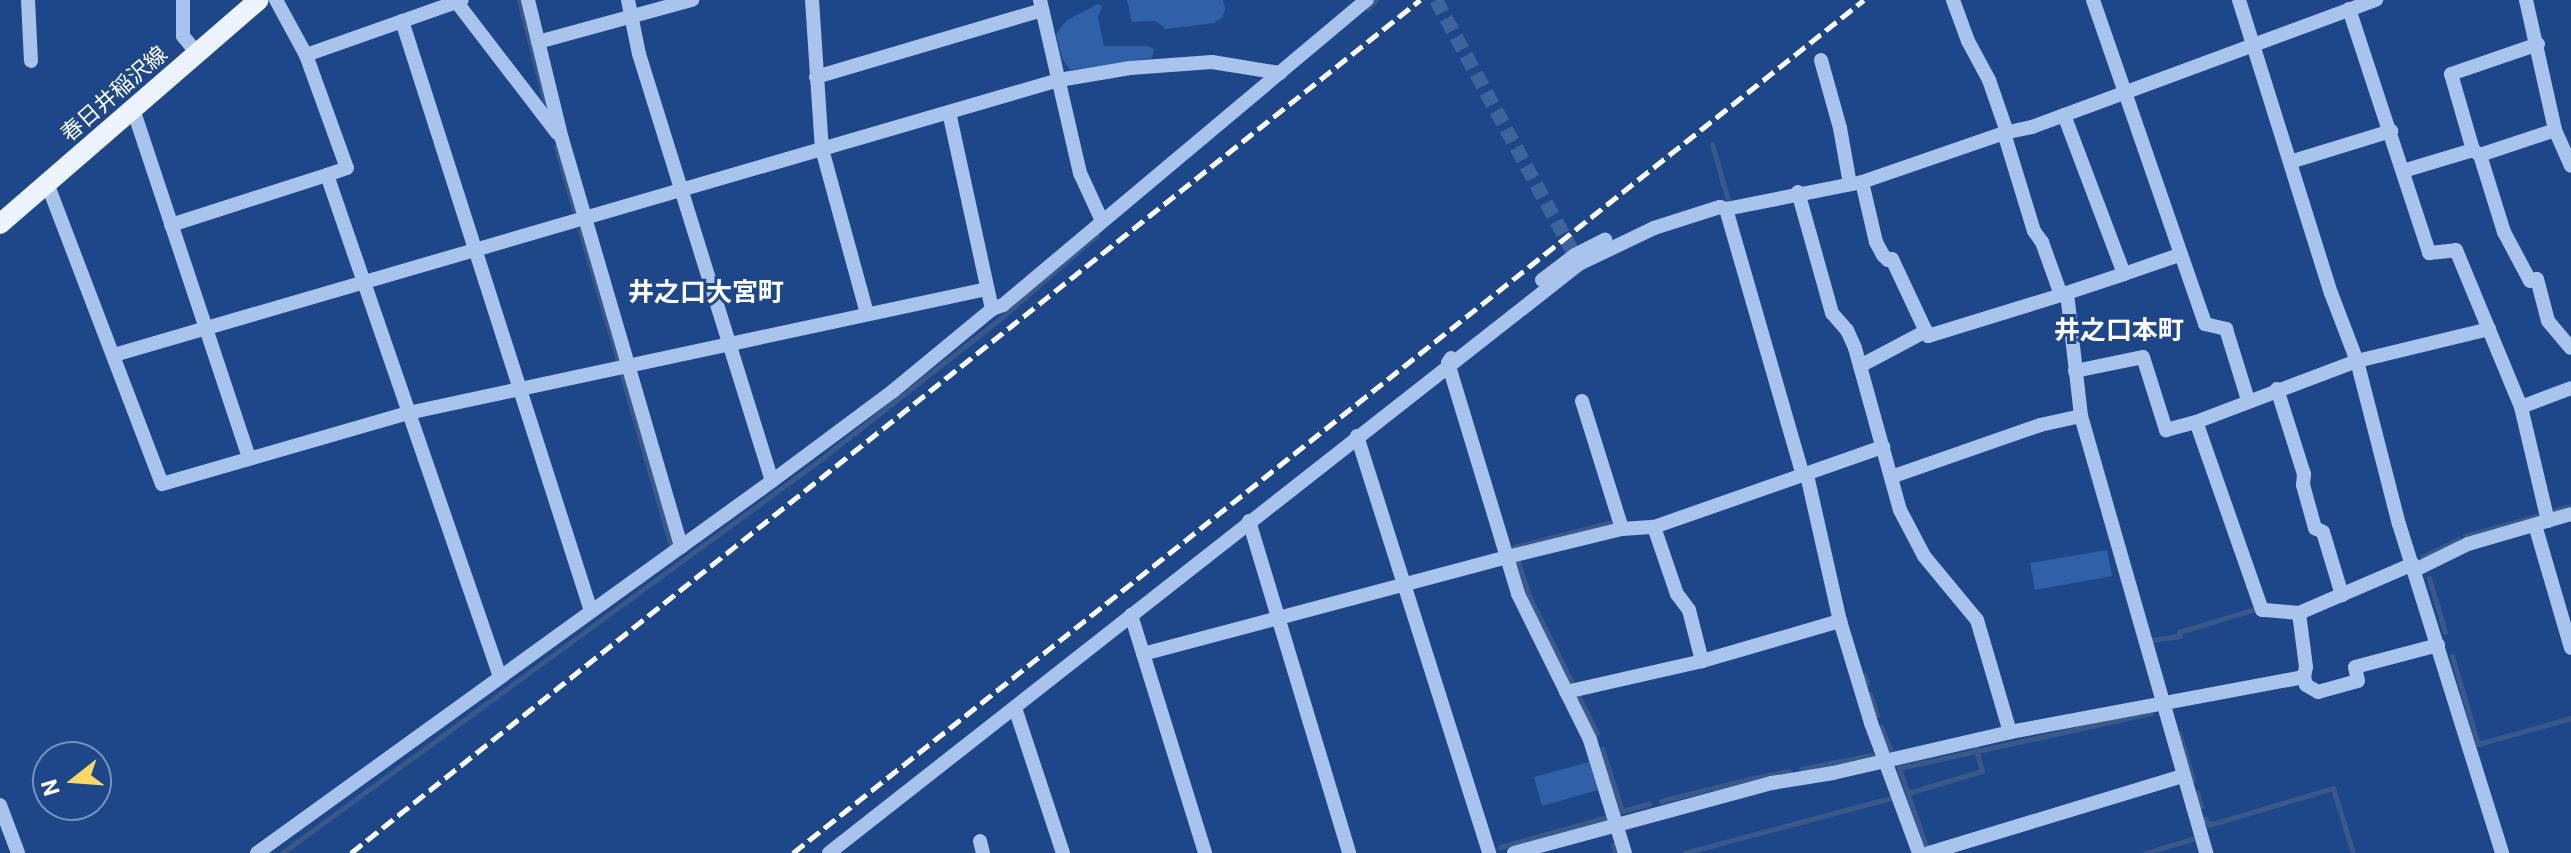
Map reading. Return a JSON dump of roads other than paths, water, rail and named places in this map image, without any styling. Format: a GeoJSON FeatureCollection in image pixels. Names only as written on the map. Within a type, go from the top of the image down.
{"type":"FeatureCollection","features":[{"type":"Feature","properties":{"kind":"main road","name":"春日井稲沢線"},"geometry":{"type":"LineString","coordinates":[[0,224],[259,0]]}},
{"type":"Feature","properties":{"kind":"street"},"geometry":{"type":"LineString","coordinates":[[28,0],[31,61]]}},
{"type":"Feature","properties":{"kind":"street"},"geometry":{"type":"LineString","coordinates":[[183,0],[183,36],[197,53]]}},
{"type":"Feature","properties":{"kind":"street"},"geometry":{"type":"LineString","coordinates":[[171,225],[347,168],[306,55],[276,0]]}},
{"type":"Feature","properties":{"kind":"street"},"geometry":{"type":"LineString","coordinates":[[528,0],[562,139],[681,547]]}},
{"type":"Feature","properties":{"kind":"street"},"geometry":{"type":"LineString","coordinates":[[628,0],[681,189],[772,481]]}},
{"type":"Feature","properties":{"kind":"street"},"geometry":{"type":"LineString","coordinates":[[538,42],[692,0]]}},
{"type":"Feature","properties":{"kind":"street"},"geometry":{"type":"LineString","coordinates":[[812,0],[822,149],[867,314]]}},
{"type":"Feature","properties":{"kind":"street"},"geometry":{"type":"LineString","coordinates":[[257,853],[893,391],[992,309],[1003,305],[1367,0]]}},
{"type":"Feature","properties":{"kind":"street"},"geometry":{"type":"LineString","coordinates":[[1953,0],[1968,41],[1989,80],[2006,132],[2019,191],[2064,294],[2081,416],[2206,853]]}},
{"type":"Feature","properties":{"kind":"street"},"geometry":{"type":"LineString","coordinates":[[2093,0],[2205,324],[2226,329],[2248,400]]}},
{"type":"Feature","properties":{"kind":"street"},"geometry":{"type":"LineString","coordinates":[[2239,0],[2331,293],[2357,361],[2414,567],[2502,853]]}},
{"type":"Feature","properties":{"kind":"street"},"geometry":{"type":"LineString","coordinates":[[829,853],[1448,363],[1579,264],[1654,228],[1723,208],[1856,183],[2064,115],[2353,5],[2376,0]]}},
{"type":"Feature","properties":{"kind":"street"},"geometry":{"type":"LineString","coordinates":[[2526,0],[2555,130],[2566,144],[2571,166]]}},
{"type":"Feature","properties":{"kind":"street"},"geometry":{"type":"LineString","coordinates":[[306,55],[458,1],[562,139]]}},
{"type":"Feature","properties":{"kind":"street"},"geometry":{"type":"LineString","coordinates":[[816,77],[1041,5],[1080,173],[1102,221]]}},
{"type":"Feature","properties":{"kind":"street"},"geometry":{"type":"LineString","coordinates":[[2353,5],[2429,253],[2456,250],[2521,407],[2542,523],[2571,648]]}},
{"type":"Feature","properties":{"kind":"street"},"geometry":{"type":"LineString","coordinates":[[402,21],[591,611]]}},
{"type":"Feature","properties":{"kind":"street"},"geometry":{"type":"LineString","coordinates":[[2538,44],[2451,74],[2504,232],[2530,281],[2537,279],[2548,321],[2571,348]]}},
{"type":"Feature","properties":{"kind":"street"},"geometry":{"type":"LineString","coordinates":[[1821,60],[1876,242],[1883,255],[1888,260],[1892,259],[1928,336],[2179,255]]}},
{"type":"Feature","properties":{"kind":"street"},"geometry":{"type":"LineString","coordinates":[[114,355],[1059,80],[1130,68],[1212,62],[1280,73]]}},
{"type":"Feature","properties":{"kind":"street"},"geometry":{"type":"LineString","coordinates":[[133,109],[249,458]]}},
{"type":"Feature","properties":{"kind":"street"},"geometry":{"type":"LineString","coordinates":[[949,112],[992,309]]}},
{"type":"Feature","properties":{"kind":"street"},"geometry":{"type":"LineString","coordinates":[[2064,115],[2124,274]]}},
{"type":"Feature","properties":{"kind":"street"},"geometry":{"type":"LineString","coordinates":[[2403,171],[2555,130]]}},
{"type":"Feature","properties":{"kind":"street"},"geometry":{"type":"LineString","coordinates":[[2290,162],[2391,131]]}},
{"type":"Feature","properties":{"kind":"street"},"geometry":{"type":"LineString","coordinates":[[327,175],[500,677]]}},
{"type":"Feature","properties":{"kind":"street"},"geometry":{"type":"LineString","coordinates":[[47,183],[162,484],[408,413],[987,289]]}},
{"type":"Feature","properties":{"kind":"street"},"geometry":{"type":"LineString","coordinates":[[1798,192],[1832,313],[1847,330],[1860,366],[1900,510],[1924,556],[1977,620],[2010,732]]}},
{"type":"Feature","properties":{"kind":"street"},"geometry":{"type":"LineString","coordinates":[[1625,853],[1590,740],[1518,594],[1448,363],[1458,346],[1574,252],[1650,220],[1707,205],[1723,208]]}},
{"type":"Feature","properties":{"kind":"street"},"geometry":{"type":"LineString","coordinates":[[1723,208],[1805,475],[1840,621],[1920,853],[2183,776]]}},
{"type":"Feature","properties":{"kind":"street"},"geometry":{"type":"LineString","coordinates":[[2075,371],[2143,357],[2166,430],[2196,422],[2357,361],[2489,329]]}},
{"type":"Feature","properties":{"kind":"street"},"geometry":{"type":"LineString","coordinates":[[1860,366],[1926,331]]}},
{"type":"Feature","properties":{"kind":"street"},"geometry":{"type":"LineString","coordinates":[[2521,407],[2571,388]]}},
{"type":"Feature","properties":{"kind":"street"},"geometry":{"type":"LineString","coordinates":[[2277,389],[2304,474],[2303,485],[2315,528],[2323,532],[2342,595]]}},
{"type":"Feature","properties":{"kind":"street"},"geometry":{"type":"LineString","coordinates":[[1582,401],[1622,529]]}},
{"type":"Feature","properties":{"kind":"street"},"geometry":{"type":"LineString","coordinates":[[1891,477],[2040,425],[2081,416]]}},
{"type":"Feature","properties":{"kind":"street"},"geometry":{"type":"LineString","coordinates":[[2196,422],[2262,610],[2299,613],[2468,544],[2571,514]]}},
{"type":"Feature","properties":{"kind":"street"},"geometry":{"type":"LineString","coordinates":[[1357,436],[1489,853]]}},
{"type":"Feature","properties":{"kind":"street"},"geometry":{"type":"LineString","coordinates":[[1143,654],[1507,557],[1622,529],[1654,527],[1883,447]]}},
{"type":"Feature","properties":{"kind":"street"},"geometry":{"type":"LineString","coordinates":[[1249,521],[1349,853]]}},
{"type":"Feature","properties":{"kind":"street"},"geometry":{"type":"LineString","coordinates":[[1654,527],[1677,594],[1689,610],[1702,661]]}},
{"type":"Feature","properties":{"kind":"street"},"geometry":{"type":"LineString","coordinates":[[2299,613],[2306,667],[2304,677],[2306,685],[2318,692],[2358,681],[2355,667],[2438,645]]}},
{"type":"Feature","properties":{"kind":"street"},"geometry":{"type":"LineString","coordinates":[[1131,615],[1205,853]]}},
{"type":"Feature","properties":{"kind":"street"},"geometry":{"type":"LineString","coordinates":[[1566,692],[1702,661],[1840,621]]}},
{"type":"Feature","properties":{"kind":"street"},"geometry":{"type":"LineString","coordinates":[[1514,853],[1772,783],[2010,732],[2304,677]]}},
{"type":"Feature","properties":{"kind":"street"},"geometry":{"type":"LineString","coordinates":[[1015,708],[1063,853]]}},
{"type":"Feature","properties":{"kind":"street"},"geometry":{"type":"LineString","coordinates":[[0,805],[18,853]]}},
{"type":"Feature","properties":{"kind":"waterway"},"geometry":{"type":"LineString","coordinates":[[519,0],[545,102]]}},
{"type":"Feature","properties":{"kind":"waterway"},"geometry":{"type":"LineString","coordinates":[[1368,8],[1376,0]]}},
{"type":"Feature","properties":{"kind":"waterway"},"geometry":{"type":"LineString","coordinates":[[1712,144],[1728,200]]}},
{"type":"Feature","properties":{"kind":"waterway"},"geometry":{"type":"LineString","coordinates":[[556,147],[574,209]]}},
{"type":"Feature","properties":{"kind":"waterway"},"geometry":{"type":"LineString","coordinates":[[580,230],[618,360]]}},
{"type":"Feature","properties":{"kind":"waterway"},"geometry":{"type":"LineString","coordinates":[[282,853],[820,460],[995,323],[1097,235]]}},
{"type":"Feature","properties":{"kind":"waterway"},"geometry":{"type":"LineString","coordinates":[[622,375],[670,542]]}},
{"type":"Feature","properties":{"kind":"waterway"},"geometry":{"type":"LineString","coordinates":[[2555,510],[2571,506]]}},
{"type":"Feature","properties":{"kind":"waterway"},"geometry":{"type":"LineString","coordinates":[[2465,536],[2536,516]]}},
{"type":"Feature","properties":{"kind":"waterway"},"geometry":{"type":"LineString","coordinates":[[1514,547],[1609,523]]}},
{"type":"Feature","properties":{"kind":"waterway"},"geometry":{"type":"LineString","coordinates":[[2422,557],[2459,539]]}},
{"type":"Feature","properties":{"kind":"waterway"},"geometry":{"type":"LineString","coordinates":[[1518,562],[1529,596],[1572,683]]}},
{"type":"Feature","properties":{"kind":"waterway"},"geometry":{"type":"LineString","coordinates":[[2429,578],[2445,632]]}},
{"type":"Feature","properties":{"kind":"waterway"},"geometry":{"type":"LineString","coordinates":[[2151,640],[2180,636],[2179,632],[2252,610]]}},
{"type":"Feature","properties":{"kind":"waterway"},"geometry":{"type":"LineString","coordinates":[[2452,656],[2478,744],[2571,718]]}},
{"type":"Feature","properties":{"kind":"waterway"},"geometry":{"type":"LineString","coordinates":[[1864,675],[1867,683]]}},
{"type":"Feature","properties":{"kind":"waterway"},"geometry":{"type":"LineString","coordinates":[[1870,694],[1877,715]]}},
{"type":"Feature","properties":{"kind":"waterway"},"geometry":{"type":"LineString","coordinates":[[1578,695],[1597,734]]}},
{"type":"Feature","properties":{"kind":"waterway"},"geometry":{"type":"LineString","coordinates":[[1926,846],[1899,768],[2151,713]]}},
{"type":"Feature","properties":{"kind":"waterway"},"geometry":{"type":"LineString","coordinates":[[1881,727],[1890,749]]}},
{"type":"Feature","properties":{"kind":"waterway"},"geometry":{"type":"LineString","coordinates":[[2179,733],[2193,780]]}},
{"type":"Feature","properties":{"kind":"waterway"},"geometry":{"type":"LineString","coordinates":[[1602,749],[1622,811],[1649,804]]}},
{"type":"Feature","properties":{"kind":"waterway"},"geometry":{"type":"LineString","coordinates":[[1908,793],[1982,771],[1976,749]]}},
{"type":"Feature","properties":{"kind":"waterway"},"geometry":{"type":"LineString","coordinates":[[1801,769],[1872,755]]}},
{"type":"Feature","properties":{"kind":"waterway"},"geometry":{"type":"LineString","coordinates":[[1745,780],[1789,771]]}},
{"type":"Feature","properties":{"kind":"waterway"},"geometry":{"type":"LineString","coordinates":[[1713,788],[1741,781]]}},
{"type":"Feature","properties":{"kind":"waterway"},"geometry":{"type":"LineString","coordinates":[[2205,819],[2209,825],[2333,788],[2353,853]]}},
{"type":"Feature","properties":{"kind":"waterway"},"geometry":{"type":"LineString","coordinates":[[1661,801],[1708,789]]}},
{"type":"Feature","properties":{"kind":"waterway"},"geometry":{"type":"LineString","coordinates":[[2197,792],[2201,806]]}},
{"type":"Feature","properties":{"kind":"waterway"},"geometry":{"type":"LineString","coordinates":[[1684,853],[1891,798]]}},
{"type":"Feature","properties":{"kind":"waterway"},"geometry":{"type":"LineString","coordinates":[[1500,847],[1604,818]]}},
{"type":"Feature","properties":{"kind":"waterway"},"geometry":{"type":"LineString","coordinates":[[2145,853],[2193,839]]}},
{"type":"Feature","properties":{"kind":"waterway"},"geometry":{"type":"LineString","coordinates":[[1613,845],[1615,853]]}},
{"type":"Feature","properties":{"kind":"tunnel"},"geometry":{"type":"LineString","coordinates":[[1436,0],[1572,250]]}},
{"type":"Feature","properties":{"kind":"railway"},"geometry":{"type":"LineString","coordinates":[[351,853],[1420,0]]}},
{"type":"Feature","properties":{"kind":"railway"},"geometry":{"type":"LineString","coordinates":[[793,853],[1864,0]]}},
{"type":"Feature","properties":{"kind":"district","name":"井之口大宮町"},"geometry":{"type":"Point","coordinates":[706,293]}},
{"type":"Feature","properties":{"kind":"district","name":"井之口本町"},"geometry":{"type":"Point","coordinates":[2119,331]}}]}
